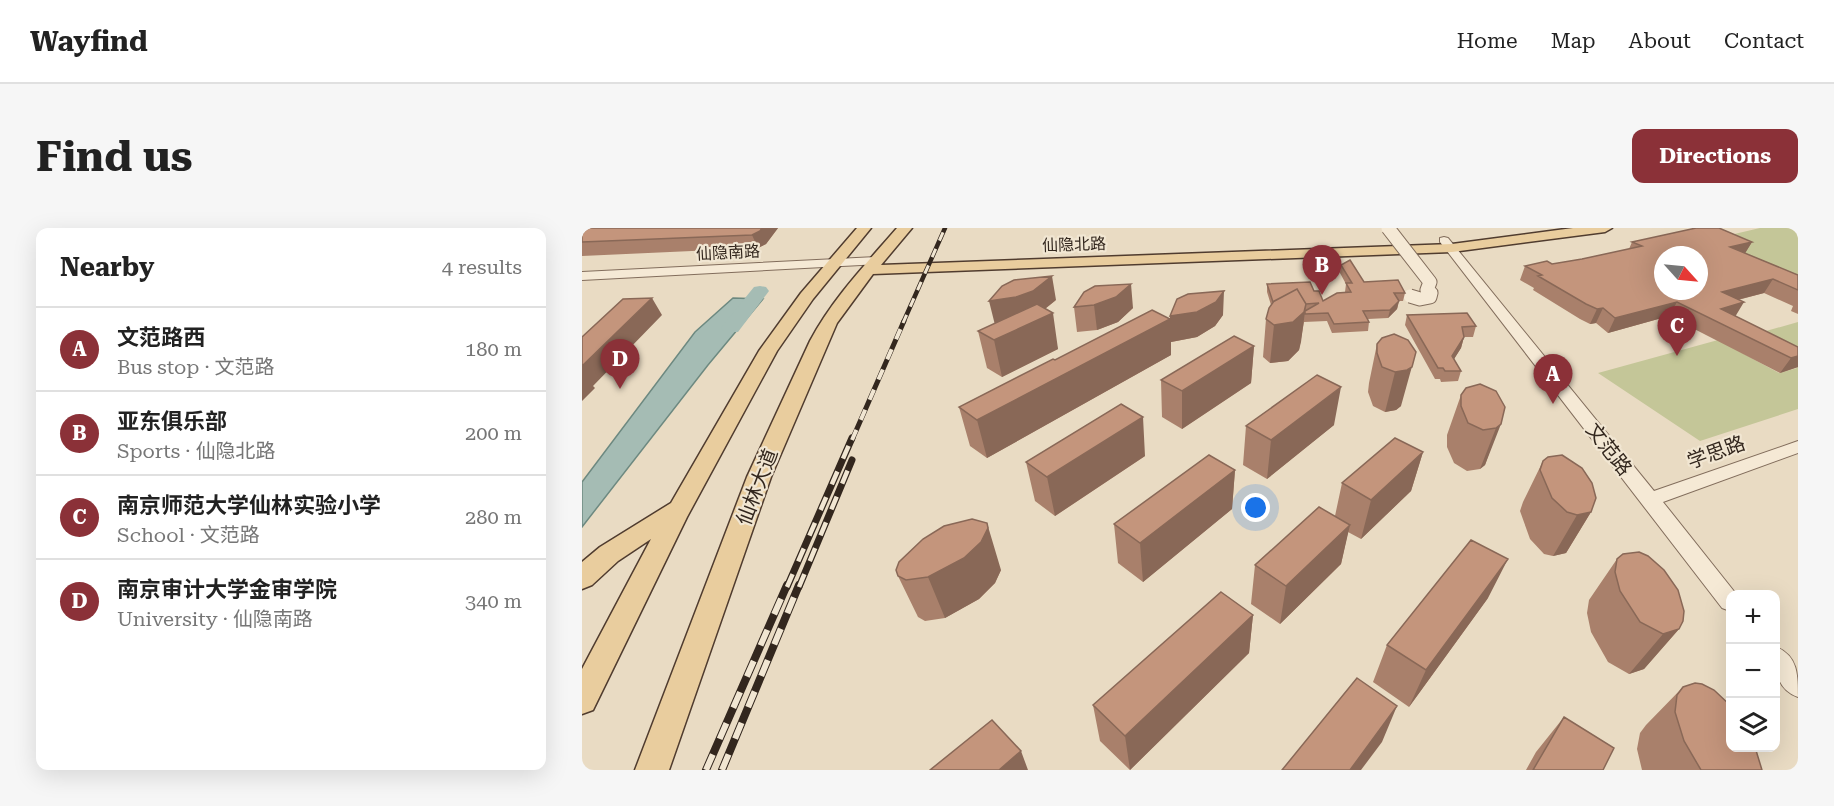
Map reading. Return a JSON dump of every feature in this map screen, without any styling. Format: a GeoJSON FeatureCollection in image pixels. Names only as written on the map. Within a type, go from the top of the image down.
{"type":"FeatureCollection","features":[{"type":"Feature","properties":{"kind":"main road","name":"仙林大道"},"geometry":{"type":"LineString","coordinates":[[652,770],[759,477],[812,360],[818,340],[845,299],[905,228]]}},
{"type":"Feature","properties":{"kind":"main road","name":"仙隐北路"},"geometry":{"type":"LineString","coordinates":[[1448,244],[1551,228]]}},
{"type":"Feature","properties":{"kind":"main road","name":"仙隐北路"},"geometry":{"type":"LineString","coordinates":[[872,266],[1448,244],[1605,228]]}},
{"type":"Feature","properties":{"kind":"main road"},"geometry":{"type":"LineString","coordinates":[[582,700],[680,509],[768,351],[805,300],[859,234],[866,243],[896,240]]}},
{"type":"Feature","properties":{"kind":"main road"},"geometry":{"type":"LineString","coordinates":[[805,300],[817,293],[833,291],[844,294],[845,299]]}},
{"type":"Feature","properties":{"kind":"main road"},"geometry":{"type":"LineString","coordinates":[[582,578],[616,549],[680,509]]}},
{"type":"Feature","properties":{"kind":"street"},"geometry":{"type":"LineString","coordinates":[[1388,228],[1430,282],[1427,290],[1431,293],[1430,297],[1420,299],[1410,296]]}},
{"type":"Feature","properties":{"kind":"street","name":"文范路"},"geometry":{"type":"LineString","coordinates":[[1448,244],[1726,596]]}},
{"type":"Feature","properties":{"kind":"street","name":"仙隐南路"},"geometry":{"type":"LineString","coordinates":[[582,276],[872,266]]}},
{"type":"Feature","properties":{"kind":"street","name":"仙隐南路"},"geometry":{"type":"LineString","coordinates":[[582,284],[832,267]]}},
{"type":"Feature","properties":{"kind":"street","name":"学思路"},"geometry":{"type":"LineString","coordinates":[[1649,500],[1798,447]]}},
{"type":"Feature","properties":{"kind":"street"},"geometry":{"type":"LineString","coordinates":[[1780,663],[1798,686]]}},
{"type":"Feature","properties":{"kind":"green space"},"geometry":{"type":"Polygon","coordinates":[[[1760,228],[1798,228],[1798,275],[1779,269],[1713,239],[1760,228]]]}},
{"type":"Feature","properties":{"kind":"green space"},"geometry":{"type":"Polygon","coordinates":[[[1798,322],[1798,347],[1766,331],[1798,322]]]}},
{"type":"Feature","properties":{"kind":"green space"},"geometry":{"type":"Polygon","coordinates":[[[1718,340],[1779,373],[1797,368],[1798,350],[1798,409],[1700,441],[1598,373],[1718,340]]]}},
{"type":"Feature","properties":{"kind":"water"},"geometry":{"type":"Polygon","coordinates":[[[733,298],[763,299],[708,365],[582,527],[582,482],[695,332],[733,298]]]}},
{"type":"Feature","properties":{"kind":"building"},"geometry":{"type":"Polygon","coordinates":[[[582,228],[762,228],[752,235],[582,242],[582,228]]]}},
{"type":"Feature","properties":{"kind":"building"},"geometry":{"type":"Polygon","coordinates":[[[1696,228],[1719,228],[1752,242],[1730,247],[1798,275],[1798,290],[1773,279],[1722,292],[1744,302],[1721,309],[1798,347],[1798,356],[1791,358],[1677,302],[1615,318],[1603,308],[1597,309],[1586,304],[1525,266],[1547,261],[1552,264],[1582,259],[1642,246],[1632,242],[1696,228]]]}},
{"type":"Feature","properties":{"kind":"building"},"geometry":{"type":"Polygon","coordinates":[[[1350,260],[1364,282],[1398,280],[1405,293],[1394,293],[1399,301],[1390,310],[1363,311],[1369,322],[1334,324],[1328,313],[1305,314],[1305,311],[1319,303],[1306,304],[1297,289],[1273,302],[1267,284],[1310,282],[1314,291],[1319,291],[1323,301],[1337,293],[1351,292],[1346,283],[1352,283],[1341,265],[1350,260]]]}},
{"type":"Feature","properties":{"kind":"building"},"geometry":{"type":"Polygon","coordinates":[[[1052,276],[1033,291],[1016,297],[989,301],[1002,286],[1014,280],[1052,276]]]}},
{"type":"Feature","properties":{"kind":"building"},"geometry":{"type":"Polygon","coordinates":[[[1131,284],[1116,297],[1094,305],[1074,307],[1084,292],[1095,286],[1131,284]]]}},
{"type":"Feature","properties":{"kind":"building"},"geometry":{"type":"Polygon","coordinates":[[[1297,289],[1306,304],[1304,312],[1293,322],[1274,325],[1266,319],[1274,301],[1297,289]]]}},
{"type":"Feature","properties":{"kind":"building"},"geometry":{"type":"Polygon","coordinates":[[[1224,291],[1216,302],[1197,312],[1170,316],[1177,299],[1188,294],[1224,291]]]}},
{"type":"Feature","properties":{"kind":"building"},"geometry":{"type":"Polygon","coordinates":[[[652,298],[582,366],[582,337],[623,299],[652,298]]]}},
{"type":"Feature","properties":{"kind":"building"},"geometry":{"type":"Polygon","coordinates":[[[1037,304],[1053,313],[994,340],[978,331],[1037,304]]]}},
{"type":"Feature","properties":{"kind":"building"},"geometry":{"type":"Polygon","coordinates":[[[1152,310],[1170,319],[977,420],[959,407],[1055,360],[1152,310]]]}},
{"type":"Feature","properties":{"kind":"building"},"geometry":{"type":"Polygon","coordinates":[[[1467,313],[1476,326],[1462,327],[1464,337],[1452,356],[1461,371],[1445,371],[1443,368],[1438,368],[1407,315],[1467,313]]]}},
{"type":"Feature","properties":{"kind":"building"},"geometry":{"type":"Polygon","coordinates":[[[1394,334],[1408,340],[1416,352],[1412,367],[1407,370],[1395,372],[1382,367],[1377,353],[1377,344],[1382,338],[1394,334]]]}},
{"type":"Feature","properties":{"kind":"building"},"geometry":{"type":"Polygon","coordinates":[[[1234,336],[1254,346],[1182,391],[1161,380],[1234,336]]]}},
{"type":"Feature","properties":{"kind":"building"},"geometry":{"type":"Polygon","coordinates":[[[1317,375],[1341,387],[1271,440],[1246,426],[1317,375]]]}},
{"type":"Feature","properties":{"kind":"building"},"geometry":{"type":"Polygon","coordinates":[[[1480,384],[1496,391],[1505,407],[1501,424],[1496,428],[1483,430],[1468,423],[1461,406],[1461,395],[1466,388],[1480,384]]]}},
{"type":"Feature","properties":{"kind":"building"},"geometry":{"type":"Polygon","coordinates":[[[1121,404],[1143,417],[1047,477],[1026,462],[1121,404]]]}},
{"type":"Feature","properties":{"kind":"building"},"geometry":{"type":"Polygon","coordinates":[[[1395,438],[1423,452],[1371,500],[1342,483],[1395,438]]]}},
{"type":"Feature","properties":{"kind":"building"},"geometry":{"type":"Polygon","coordinates":[[[1209,455],[1235,470],[1140,543],[1114,524],[1209,455]]]}},
{"type":"Feature","properties":{"kind":"building"},"geometry":{"type":"Polygon","coordinates":[[[1562,455],[1582,468],[1592,483],[1596,498],[1591,512],[1577,515],[1567,512],[1552,498],[1540,470],[1543,461],[1548,457],[1562,455]]]}},
{"type":"Feature","properties":{"kind":"building"},"geometry":{"type":"Polygon","coordinates":[[[1319,507],[1350,525],[1286,586],[1255,565],[1319,507]]]}},
{"type":"Feature","properties":{"kind":"building"},"geometry":{"type":"Polygon","coordinates":[[[972,519],[987,523],[988,528],[981,542],[964,558],[928,577],[906,580],[898,576],[896,570],[899,562],[923,539],[944,526],[972,519]]]}},
{"type":"Feature","properties":{"kind":"building"},"geometry":{"type":"Polygon","coordinates":[[[1471,540],[1508,559],[1426,670],[1387,645],[1471,540]]]}},
{"type":"Feature","properties":{"kind":"building"},"geometry":{"type":"Polygon","coordinates":[[[1639,552],[1648,556],[1664,570],[1678,590],[1684,611],[1679,629],[1663,634],[1640,622],[1620,591],[1615,572],[1617,559],[1623,554],[1639,552]]]}},
{"type":"Feature","properties":{"kind":"building"},"geometry":{"type":"Polygon","coordinates":[[[1221,592],[1253,615],[1125,736],[1093,705],[1221,592]]]}},
{"type":"Feature","properties":{"kind":"building"},"geometry":{"type":"Polygon","coordinates":[[[1357,678],[1397,706],[1350,770],[1282,770],[1357,678]]]}},
{"type":"Feature","properties":{"kind":"building"},"geometry":{"type":"Polygon","coordinates":[[[1695,683],[1702,684],[1714,690],[1726,701],[1726,752],[1757,752],[1762,770],[1701,770],[1684,741],[1675,712],[1677,695],[1683,687],[1695,683]]]}},
{"type":"Feature","properties":{"kind":"building"},"geometry":{"type":"Polygon","coordinates":[[[1564,717],[1614,748],[1603,770],[1533,770],[1564,717]]]}},
{"type":"Feature","properties":{"kind":"building"},"geometry":{"type":"Polygon","coordinates":[[[992,720],[1021,751],[999,770],[930,770],[992,720]]]}},
{"type":"Feature","properties":{"kind":"waterway"},"geometry":{"type":"LineString","coordinates":[[731,328],[760,291]]}},
{"type":"Feature","properties":{"kind":"railway"},"geometry":{"type":"LineString","coordinates":[[903,323],[945,228]]}},
{"type":"Feature","properties":{"kind":"railway"},"geometry":{"type":"LineString","coordinates":[[852,440],[904,321]]}},
{"type":"Feature","properties":{"kind":"railway"},"geometry":{"type":"LineString","coordinates":[[787,587],[852,438]]}},
{"type":"Feature","properties":{"kind":"railway"},"geometry":{"type":"LineString","coordinates":[[799,587],[852,460]]}},
{"type":"Feature","properties":{"kind":"railway"},"geometry":{"type":"LineString","coordinates":[[706,770],[787,585]]}},
{"type":"Feature","properties":{"kind":"railway"},"geometry":{"type":"LineString","coordinates":[[722,770],[799,585]]}},
{"type":"Feature","properties":{"kind":"place","name":"亚东俱乐部"},"geometry":{"type":"Point","coordinates":[1322,295]}},
{"type":"Feature","properties":{"kind":"place","name":"南京师范大学仙林实验小学"},"geometry":{"type":"Point","coordinates":[1677,356]}},
{"type":"Feature","properties":{"kind":"place","name":"南京审计大学金审学院"},"geometry":{"type":"Point","coordinates":[620,389]}},
{"type":"Feature","properties":{"kind":"place","name":"文范路西"},"geometry":{"type":"Point","coordinates":[1553,404]}}]}
